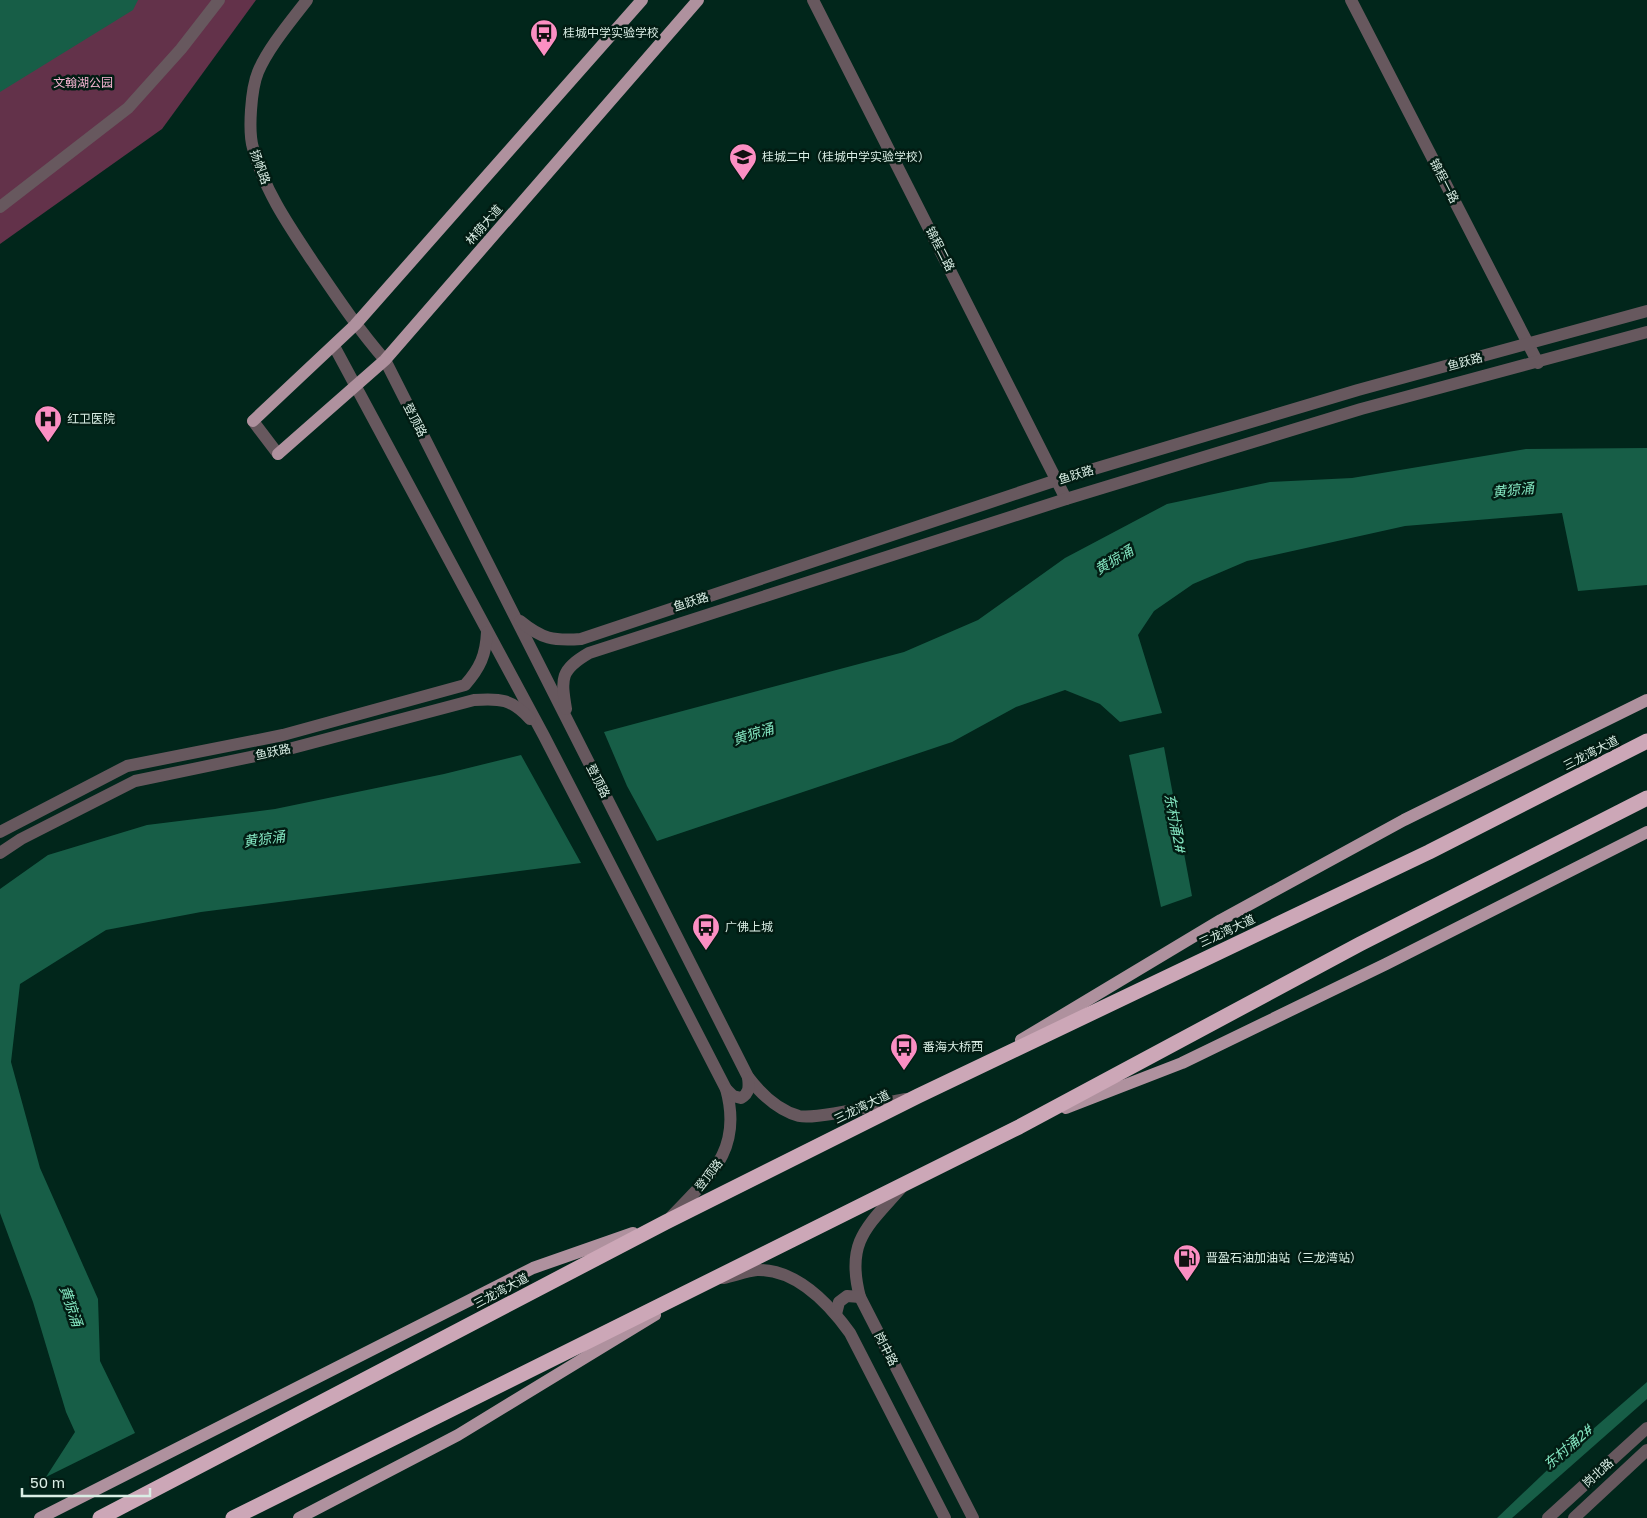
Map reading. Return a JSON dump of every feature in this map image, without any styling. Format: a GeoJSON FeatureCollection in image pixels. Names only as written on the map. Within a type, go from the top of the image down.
{"type":"FeatureCollection","features":[{"type":"Feature","properties":{"kind":"highway","name":"三龙湾大道"},"geometry":{"type":"LineString","coordinates":[[100,1518],[666,1222],[918,1096],[1429,852],[1647,741]]}},
{"type":"Feature","properties":{"kind":"highway"},"geometry":{"type":"LineString","coordinates":[[233,1518],[1019,1126],[1360,944],[1647,798]]}},
{"type":"Feature","properties":{"kind":"main road"},"geometry":{"type":"LineString","coordinates":[[253,421],[355,325],[642,0]]}},
{"type":"Feature","properties":{"kind":"main road","name":"林荫大道"},"geometry":{"type":"LineString","coordinates":[[278,454],[385,360],[698,0]]}},
{"type":"Feature","properties":{"kind":"main road"},"geometry":{"type":"LineString","coordinates":[[963,1076],[1230,915],[1404,820],[1647,700]]}},
{"type":"Feature","properties":{"kind":"main road"},"geometry":{"type":"LineString","coordinates":[[1019,1126],[1182,1063],[1386,964],[1647,832]]}},
{"type":"Feature","properties":{"kind":"main road"},"geometry":{"type":"LineString","coordinates":[[40,1518],[533,1268],[666,1222]]}},
{"type":"Feature","properties":{"kind":"main road"},"geometry":{"type":"LineString","coordinates":[[299,1518],[458,1435],[711,1281]]}},
{"type":"Feature","properties":{"kind":"street"},"geometry":{"type":"LineString","coordinates":[[0,207],[128,108],[181,49],[219,0]]}},
{"type":"Feature","properties":{"kind":"street","name":"扬帆路"},"geometry":{"type":"LineString","coordinates":[[307,0],[284,31],[258,73],[252,104],[252,146],[266,184],[286,221],[355,325]]}},
{"type":"Feature","properties":{"kind":"street","name":"锦程二路"},"geometry":{"type":"LineString","coordinates":[[813,0],[1066,499]]}},
{"type":"Feature","properties":{"kind":"street","name":"锦程一路"},"geometry":{"type":"LineString","coordinates":[[1351,0],[1538,362]]}},
{"type":"Feature","properties":{"kind":"street","name":"鱼跃路"},"geometry":{"type":"LineString","coordinates":[[515,617],[537,635],[559,640],[581,639],[1057,480],[1358,390],[1647,311]]}},
{"type":"Feature","properties":{"kind":"street","name":"登顶路"},"geometry":{"type":"LineString","coordinates":[[355,325],[385,360],[748,1077],[760,1093],[770,1101],[800,1116],[826,1114],[918,1096]]}},
{"type":"Feature","properties":{"kind":"street","name":"鱼跃路"},"geometry":{"type":"LineString","coordinates":[[568,721],[562,684],[570,664],[589,653],[1066,499],[1361,409],[1647,332]]}},
{"type":"Feature","properties":{"kind":"street","name":"登顶路"},"geometry":{"type":"LineString","coordinates":[[334,346],[544,736],[726,1089],[732,1108],[732,1129],[723,1157],[701,1186],[666,1222]]}},
{"type":"Feature","properties":{"kind":"street"},"geometry":{"type":"LineString","coordinates":[[253,421],[278,454]]}},
{"type":"Feature","properties":{"kind":"street","name":"鱼跃路"},"geometry":{"type":"LineString","coordinates":[[0,832],[126,766],[283,734],[465,685],[479,670],[487,650],[487,629]]}},
{"type":"Feature","properties":{"kind":"street","name":"鱼跃路"},"geometry":{"type":"LineString","coordinates":[[0,853],[21,839],[135,781],[285,750],[474,700],[498,698],[518,706],[544,736]]}},
{"type":"Feature","properties":{"kind":"street"},"geometry":{"type":"LineString","coordinates":[[726,1089],[733,1096],[742,1098],[747,1095],[749,1088],[748,1077]]}},
{"type":"Feature","properties":{"kind":"street","name":"岗中路"},"geometry":{"type":"LineString","coordinates":[[905,1184],[865,1229],[857,1245],[855,1269],[860,1297],[972,1518]]}},
{"type":"Feature","properties":{"kind":"street","name":"岗中路"},"geometry":{"type":"LineString","coordinates":[[711,1281],[757,1270],[779,1274],[809,1288],[836,1314],[850,1333],[945,1518]]}},
{"type":"Feature","properties":{"kind":"street"},"geometry":{"type":"LineString","coordinates":[[836,1314],[839,1302],[847,1296],[860,1297]]}},
{"type":"Feature","properties":{"kind":"street","name":"岗北路"},"geometry":{"type":"LineString","coordinates":[[1548,1518],[1647,1428]]}},
{"type":"Feature","properties":{"kind":"street","name":"岗北路"},"geometry":{"type":"LineString","coordinates":[[1574,1518],[1647,1450]]}},
{"type":"Feature","properties":{"kind":"green space","name":"文翰湖公园"},"geometry":{"type":"Polygon","coordinates":[[[0,0],[256,0],[162,129],[0,244],[0,0]]]}},
{"type":"Feature","properties":{"kind":"water"},"geometry":{"type":"Polygon","coordinates":[[[0,0],[138,0],[133,10],[0,92],[0,0]]]}},
{"type":"Feature","properties":{"kind":"water","name":"黄猄涌"},"geometry":{"type":"Polygon","coordinates":[[[1647,448],[1647,585],[1578,591],[1562,513],[1405,526],[1247,561],[1193,584],[1154,611],[1138,635],[1162,713],[1120,722],[1100,704],[1065,690],[1016,707],[952,742],[657,841],[627,786],[604,732],[904,652],[978,620],[1065,558],[1167,504],[1270,482],[1352,478],[1526,449],[1647,448]]]}},
{"type":"Feature","properties":{"kind":"water","name":"东村涌2#"},"geometry":{"type":"Polygon","coordinates":[[[1164,747],[1192,896],[1161,907],[1129,755],[1164,747]]]}},
{"type":"Feature","properties":{"kind":"water","name":"黄猄涌"},"geometry":{"type":"Polygon","coordinates":[[[521,755],[581,863],[201,912],[106,930],[20,984],[11,1062],[40,1168],[98,1299],[100,1361],[135,1433],[46,1477],[75,1432],[66,1412],[33,1302],[0,1213],[0,889],[48,855],[147,825],[275,809],[444,774],[521,755]]]}},
{"type":"Feature","properties":{"kind":"water"},"geometry":{"type":"Polygon","coordinates":[[[1647,1382],[1647,1399],[1512,1518],[1497,1518],[1561,1457],[1647,1382]]]}},
{"type":"Feature","properties":{"kind":"place","name":"桂城中学实验学校"},"geometry":{"type":"Point","coordinates":[544,57]}},
{"type":"Feature","properties":{"kind":"place","name":"桂城二中（桂城中学实验学校）"},"geometry":{"type":"Point","coordinates":[743,181]}},
{"type":"Feature","properties":{"kind":"place","name":"红卫医院"},"geometry":{"type":"Point","coordinates":[48,443]}},
{"type":"Feature","properties":{"kind":"place","name":"广佛上城"},"geometry":{"type":"Point","coordinates":[706,951]}},
{"type":"Feature","properties":{"kind":"place","name":"番海大桥西"},"geometry":{"type":"Point","coordinates":[904,1071]}},
{"type":"Feature","properties":{"kind":"place","name":"晋盈石油加油站（三龙湾站）"},"geometry":{"type":"Point","coordinates":[1187,1282]}}]}
